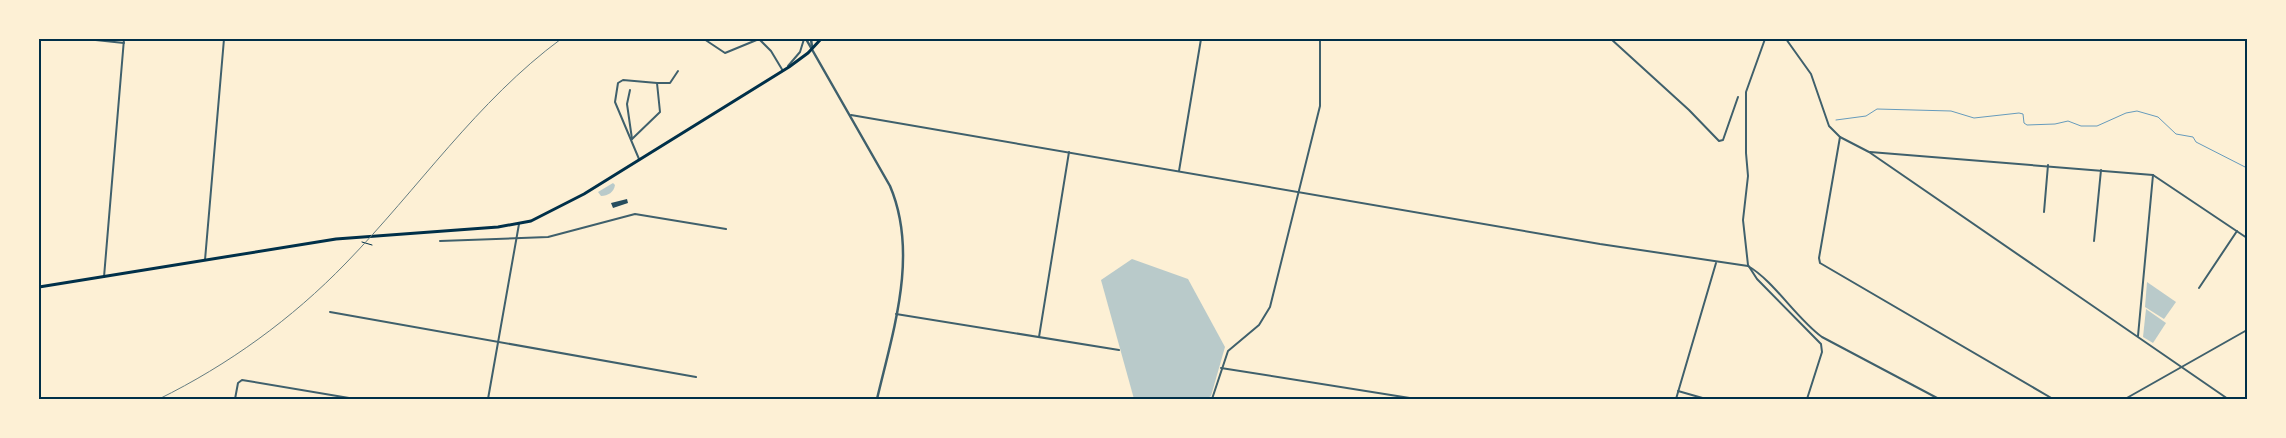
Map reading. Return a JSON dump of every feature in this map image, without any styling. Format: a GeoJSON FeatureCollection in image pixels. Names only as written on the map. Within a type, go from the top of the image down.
{"type":"FeatureCollection","features":[{"type":"Feature","properties":{"kind":"main road"},"geometry":{"type":"LineString","coordinates":[[39,287],[365,236],[519,224],[554,211],[639,159],[784,70],[812,49],[821,39]]}},
{"type":"Feature","properties":{"kind":"street"},"geometry":{"type":"LineString","coordinates":[[86,39],[124,43]]}},
{"type":"Feature","properties":{"kind":"street"},"geometry":{"type":"LineString","coordinates":[[104,277],[124,39]]}},
{"type":"Feature","properties":{"kind":"street"},"geometry":{"type":"LineString","coordinates":[[205,260],[224,39]]}},
{"type":"Feature","properties":{"kind":"street"},"geometry":{"type":"LineString","coordinates":[[704,39],[725,53],[759,39],[771,51],[784,70],[798,54],[805,39],[890,186],[899,212],[904,242],[896,314],[877,399]]}},
{"type":"Feature","properties":{"kind":"street"},"geometry":{"type":"LineString","coordinates":[[811,39],[812,49]]}},
{"type":"Feature","properties":{"kind":"street"},"geometry":{"type":"LineString","coordinates":[[1178,171],[1201,39]]}},
{"type":"Feature","properties":{"kind":"street"},"geometry":{"type":"LineString","coordinates":[[1212,399],[1221,368],[1231,347],[1258,326],[1269,310],[1320,102],[1320,39]]}},
{"type":"Feature","properties":{"kind":"street"},"geometry":{"type":"LineString","coordinates":[[1611,39],[1690,110],[1720,142],[1723,140],[1738,97]]}},
{"type":"Feature","properties":{"kind":"street"},"geometry":{"type":"LineString","coordinates":[[1766,39],[1746,92],[1748,176],[1743,220],[1748,266],[1757,279],[1822,345],[1822,352],[1807,399]]}},
{"type":"Feature","properties":{"kind":"street"},"geometry":{"type":"LineString","coordinates":[[1786,39],[1811,74],[1826,121],[1840,136],[1869,152],[2228,399]]}},
{"type":"Feature","properties":{"kind":"street"},"geometry":{"type":"LineString","coordinates":[[639,159],[614,102],[617,84],[622,80],[670,83],[678,72]]}},
{"type":"Feature","properties":{"kind":"street"},"geometry":{"type":"LineString","coordinates":[[631,139],[660,112],[657,82]]}},
{"type":"Feature","properties":{"kind":"street"},"geometry":{"type":"LineString","coordinates":[[630,90],[627,104],[631,139]]}},
{"type":"Feature","properties":{"kind":"street"},"geometry":{"type":"LineString","coordinates":[[849,115],[1716,263],[1748,266],[1758,273],[1807,325],[1825,340],[1940,399]]}},
{"type":"Feature","properties":{"kind":"street"},"geometry":{"type":"LineString","coordinates":[[1840,136],[1819,258],[1820,264],[2053,399]]}},
{"type":"Feature","properties":{"kind":"street"},"geometry":{"type":"LineString","coordinates":[[1039,338],[1069,152]]}},
{"type":"Feature","properties":{"kind":"street"},"geometry":{"type":"LineString","coordinates":[[1869,152],[2153,175],[2247,238]]}},
{"type":"Feature","properties":{"kind":"street"},"geometry":{"type":"LineString","coordinates":[[2044,212],[2048,165]]}},
{"type":"Feature","properties":{"kind":"street"},"geometry":{"type":"LineString","coordinates":[[2094,241],[2100,170]]}},
{"type":"Feature","properties":{"kind":"street"},"geometry":{"type":"LineString","coordinates":[[2138,337],[2153,175]]}},
{"type":"Feature","properties":{"kind":"street"},"geometry":{"type":"LineString","coordinates":[[440,241],[553,236],[635,214],[726,229]]}},
{"type":"Feature","properties":{"kind":"street"},"geometry":{"type":"LineString","coordinates":[[488,399],[519,224]]}},
{"type":"Feature","properties":{"kind":"street"},"geometry":{"type":"LineString","coordinates":[[2199,288],[2237,231]]}},
{"type":"Feature","properties":{"kind":"street"},"geometry":{"type":"LineString","coordinates":[[1676,399],[1716,263]]}},
{"type":"Feature","properties":{"kind":"street"},"geometry":{"type":"LineString","coordinates":[[330,312],[696,378]]}},
{"type":"Feature","properties":{"kind":"street"},"geometry":{"type":"LineString","coordinates":[[896,314],[1119,350]]}},
{"type":"Feature","properties":{"kind":"street"},"geometry":{"type":"LineString","coordinates":[[2125,399],[2247,330]]}},
{"type":"Feature","properties":{"kind":"street"},"geometry":{"type":"LineString","coordinates":[[1221,368],[1416,399]]}},
{"type":"Feature","properties":{"kind":"street"},"geometry":{"type":"LineString","coordinates":[[235,399],[238,383],[242,380],[355,399]]}},
{"type":"Feature","properties":{"kind":"street"},"geometry":{"type":"LineString","coordinates":[[1678,391],[1706,399]]}},
{"type":"Feature","properties":{"kind":"path"},"geometry":{"type":"LineString","coordinates":[[362,242],[372,245]]}},
{"type":"Feature","properties":{"kind":"shaded area"},"geometry":{"type":"Polygon","coordinates":[[[613,183],[615,185],[612,192],[601,196],[598,192],[613,183]]]}},
{"type":"Feature","properties":{"kind":"shaded area"},"geometry":{"type":"Polygon","coordinates":[[[1132,259],[1188,279],[1225,347],[1211,396],[1206,399],[1134,399],[1101,280],[1132,259]]]}},
{"type":"Feature","properties":{"kind":"shaded area"},"geometry":{"type":"Polygon","coordinates":[[[2147,282],[2176,302],[2164,319],[2145,307],[2147,282]]]}},
{"type":"Feature","properties":{"kind":"shaded area"},"geometry":{"type":"Polygon","coordinates":[[[2146,309],[2166,323],[2153,343],[2143,337],[2146,309]]]}},
{"type":"Feature","properties":{"kind":"building"},"geometry":{"type":"Polygon","coordinates":[[[627,199],[628,203],[613,208],[611,203],[627,199]]]}},
{"type":"Feature","properties":{"kind":"waterway"},"geometry":{"type":"LineString","coordinates":[[1836,120],[1866,116],[1877,109],[1951,111],[1974,118],[2019,113],[2023,114],[2024,123],[2027,125],[2055,124],[2068,121],[2081,126],[2097,126],[2126,113],[2137,111],[2158,117],[2176,134],[2193,137],[2196,142],[2247,168]]}},
{"type":"Feature","properties":{"kind":"railway"},"geometry":{"type":"LineString","coordinates":[[159,399],[185,386],[234,356],[304,303],[346,263],[449,146],[502,90],[561,39]]}}]}
